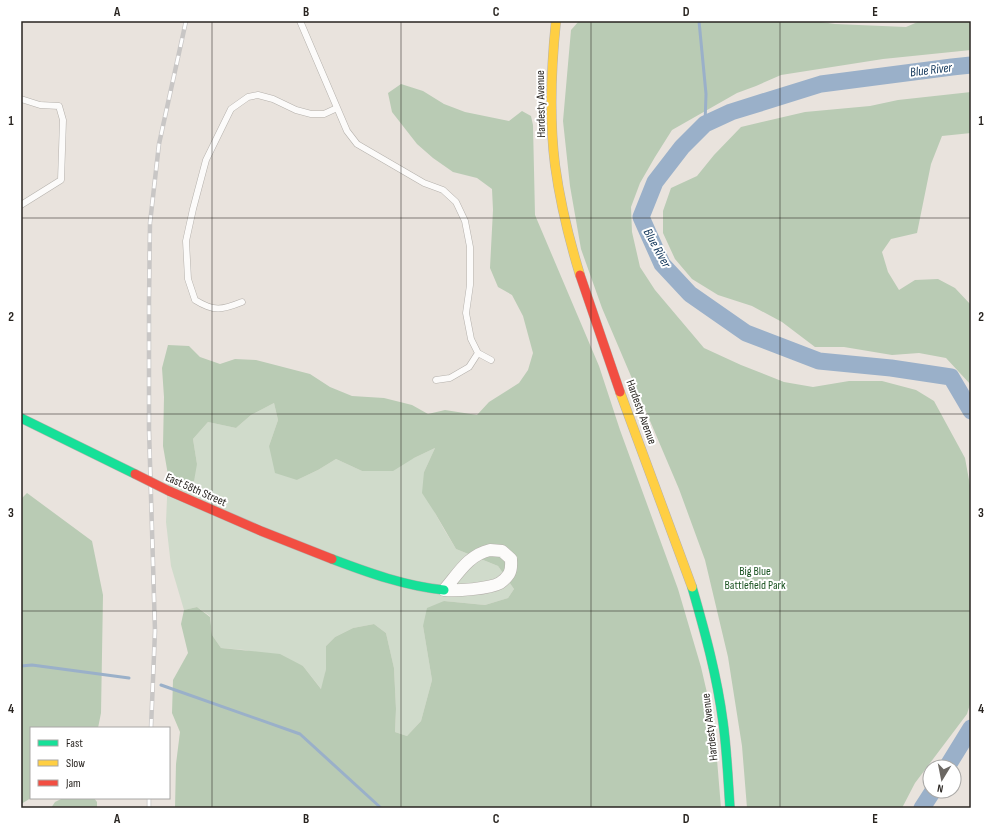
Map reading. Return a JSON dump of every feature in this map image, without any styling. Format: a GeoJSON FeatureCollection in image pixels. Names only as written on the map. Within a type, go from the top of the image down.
{"type":"FeatureCollection","features":[{"type":"Feature","properties":{"kind":"main road","name":"Hardesty Avenue"},"geometry":{"type":"LineString","coordinates":[[556,21],[552,56],[551,113],[555,166],[565,220],[591,311],[682,560],[697,606],[711,657],[722,709],[730,808]]}},
{"type":"Feature","properties":{"kind":"main road","name":"East 58th Street"},"geometry":{"type":"LineString","coordinates":[[21,418],[169,491],[250,527],[366,572],[402,584],[426,589],[444,590]]}},
{"type":"Feature","properties":{"kind":"street"},"geometry":{"type":"LineString","coordinates":[[490,550],[502,551],[511,559],[509,574],[499,583],[474,589],[444,590],[469,560],[476,555],[490,550]]}},
{"type":"Feature","properties":{"kind":"lane"},"geometry":{"type":"LineString","coordinates":[[300,21],[347,131],[357,144],[418,180],[443,190],[456,202],[465,221],[470,247],[470,285],[466,313],[471,339],[478,353],[491,360]]}},
{"type":"Feature","properties":{"kind":"lane"},"geometry":{"type":"LineString","coordinates":[[242,302],[226,308],[208,308],[195,300],[188,279],[186,241],[206,160],[231,109],[248,97],[258,95],[273,99],[296,110],[311,114],[324,114],[337,108]]}},
{"type":"Feature","properties":{"kind":"lane"},"geometry":{"type":"LineString","coordinates":[[21,99],[40,105],[59,106],[63,120],[61,180],[21,205]]}},
{"type":"Feature","properties":{"kind":"lane"},"geometry":{"type":"LineString","coordinates":[[436,380],[450,378],[468,367],[478,353]]}},
{"type":"Feature","properties":{"kind":"green space","name":"Big Blue Battlefield Park"},"geometry":{"type":"Polygon","coordinates":[[[579,21],[814,21],[835,24],[906,27],[920,21],[971,21],[971,50],[883,59],[781,75],[737,93],[672,130],[640,183],[631,207],[632,232],[640,267],[655,290],[704,348],[784,382],[813,387],[849,381],[882,381],[916,390],[934,401],[965,458],[971,491],[971,701],[967,714],[933,759],[922,759],[922,774],[915,783],[902,808],[747,808],[742,746],[728,657],[705,560],[679,489],[602,308],[581,249],[570,186],[563,121],[571,30],[579,21]]]}},
{"type":"Feature","properties":{"kind":"green space"},"geometry":{"type":"Polygon","coordinates":[[[401,84],[423,91],[444,104],[465,112],[509,121],[522,111],[531,116],[533,125],[535,215],[599,366],[620,430],[678,589],[701,667],[714,723],[721,808],[175,808],[176,764],[180,732],[172,713],[173,680],[188,653],[181,624],[184,610],[197,607],[210,617],[212,635],[221,648],[280,654],[303,666],[321,689],[326,669],[326,646],[335,637],[353,628],[374,624],[386,633],[394,668],[396,709],[395,732],[407,736],[421,721],[432,680],[423,626],[427,608],[444,601],[485,605],[508,598],[514,589],[498,566],[456,549],[422,493],[424,472],[435,448],[414,458],[393,471],[362,471],[336,459],[297,480],[275,473],[269,446],[278,420],[274,403],[251,415],[236,428],[208,422],[193,439],[197,464],[194,481],[180,483],[168,475],[163,446],[164,397],[162,368],[168,345],[189,346],[200,357],[220,364],[235,359],[256,360],[310,374],[330,387],[352,396],[384,398],[412,405],[428,414],[445,410],[477,415],[489,402],[519,383],[528,370],[533,353],[523,316],[512,295],[498,287],[490,268],[493,210],[492,189],[477,178],[453,172],[433,158],[417,144],[392,112],[388,93],[401,84]]]}},
{"type":"Feature","properties":{"kind":"green space"},"geometry":{"type":"Polygon","coordinates":[[[971,92],[971,133],[942,136],[931,164],[917,233],[891,239],[882,252],[888,272],[899,290],[915,280],[938,279],[955,288],[971,305],[971,385],[946,358],[919,353],[892,355],[844,347],[815,347],[782,322],[752,306],[718,295],[692,279],[675,259],[663,233],[663,211],[671,188],[697,176],[714,155],[741,127],[805,112],[870,106],[898,100],[971,92]]]}},
{"type":"Feature","properties":{"kind":"green space"},"geometry":{"type":"Polygon","coordinates":[[[274,403],[278,420],[269,446],[297,480],[336,459],[362,471],[414,458],[435,448],[424,472],[435,513],[445,531],[456,549],[498,566],[514,589],[508,598],[485,605],[444,601],[423,626],[432,680],[421,721],[407,736],[395,732],[396,709],[394,668],[386,633],[374,624],[353,628],[335,637],[326,646],[326,669],[322,690],[303,666],[245,650],[221,648],[212,635],[210,616],[197,607],[184,610],[171,566],[166,522],[168,475],[180,483],[197,464],[193,439],[208,422],[236,428],[251,415],[274,403]]]}},
{"type":"Feature","properties":{"kind":"green space"},"geometry":{"type":"Polygon","coordinates":[[[27,493],[92,541],[103,595],[101,713],[98,727],[30,727],[30,799],[21,804],[21,499],[27,493]]]}},
{"type":"Feature","properties":{"kind":"green space"},"geometry":{"type":"Polygon","coordinates":[[[61,799],[95,799],[97,802],[97,808],[51,808],[55,802],[61,799]]]}},
{"type":"Feature","properties":{"kind":"waterway"},"geometry":{"type":"LineString","coordinates":[[699,21],[706,94],[705,124]]}},
{"type":"Feature","properties":{"kind":"waterway","name":"Blue River"},"geometry":{"type":"LineString","coordinates":[[971,65],[821,84],[731,112],[705,124],[682,147],[655,182],[641,217],[662,264],[690,294],[746,333],[819,361],[891,368],[951,377],[971,411]]}},
{"type":"Feature","properties":{"kind":"waterway"},"geometry":{"type":"LineString","coordinates":[[21,666],[32,665],[129,678]]}},
{"type":"Feature","properties":{"kind":"waterway"},"geometry":{"type":"LineString","coordinates":[[161,685],[300,734],[381,808]]}},
{"type":"Feature","properties":{"kind":"waterway","name":"Blue River"},"geometry":{"type":"LineString","coordinates":[[952,759],[971,728]]}},
{"type":"Feature","properties":{"kind":"waterway","name":"Blue River"},"geometry":{"type":"LineString","coordinates":[[922,808],[928,799]]}},
{"type":"Feature","properties":{"kind":"railway"},"geometry":{"type":"LineString","coordinates":[[151,727],[155,631],[149,429],[150,223],[159,144],[186,21]]}},
{"type":"Feature","properties":{"kind":"railway"},"geometry":{"type":"LineString","coordinates":[[149,799],[149,808]]}},
{"type":"Feature","properties":{"kind":"traffic: fast"},"geometry":{"type":"LineString","coordinates":[[21,418],[135,474]]}},
{"type":"Feature","properties":{"kind":"traffic: fast"},"geometry":{"type":"LineString","coordinates":[[332,559],[373,574],[401,582],[444,590]]}},
{"type":"Feature","properties":{"kind":"traffic: fast"},"geometry":{"type":"LineString","coordinates":[[692,587],[710,654],[720,705],[726,744],[730,808]]}},
{"type":"Feature","properties":{"kind":"traffic: slow"},"geometry":{"type":"LineString","coordinates":[[556,21],[551,93],[553,147],[562,207],[580,275]]}},
{"type":"Feature","properties":{"kind":"traffic: slow"},"geometry":{"type":"LineString","coordinates":[[620,392],[692,587]]}},
{"type":"Feature","properties":{"kind":"traffic: jam"},"geometry":{"type":"LineString","coordinates":[[580,275],[620,392]]}},
{"type":"Feature","properties":{"kind":"traffic: jam"},"geometry":{"type":"LineString","coordinates":[[135,474],[169,491]]}},
{"type":"Feature","properties":{"kind":"traffic: jam"},"geometry":{"type":"LineString","coordinates":[[169,491],[261,531],[332,559]]}}]}
